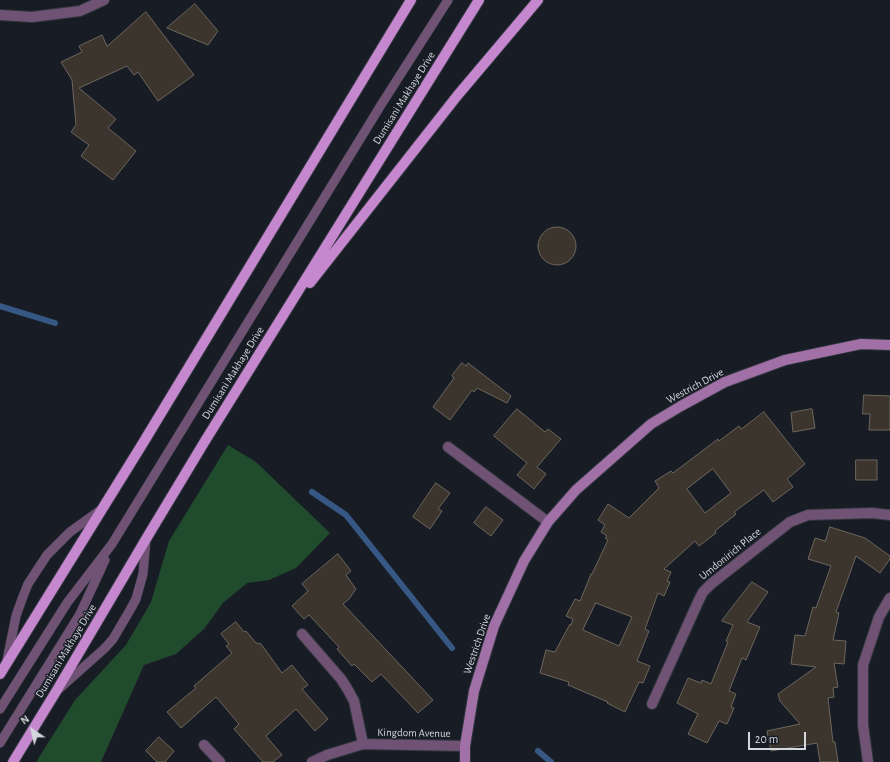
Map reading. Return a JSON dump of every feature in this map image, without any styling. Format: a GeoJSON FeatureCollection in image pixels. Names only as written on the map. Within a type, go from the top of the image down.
{"type":"FeatureCollection","features":[{"type":"Feature","properties":{"kind":"main road"},"geometry":{"type":"LineString","coordinates":[[0,674],[103,508],[411,0]]}},
{"type":"Feature","properties":{"kind":"main road","name":"Dumisani Makhaye Drive"},"geometry":{"type":"LineString","coordinates":[[13,762],[201,448],[479,0]]}},
{"type":"Feature","properties":{"kind":"main road"},"geometry":{"type":"LineString","coordinates":[[279,322],[457,96],[538,0]]}},
{"type":"Feature","properties":{"kind":"street"},"geometry":{"type":"LineString","coordinates":[[0,15],[32,17],[80,11],[104,0]]}},
{"type":"Feature","properties":{"kind":"street","name":"Westrich Drive"},"geometry":{"type":"LineString","coordinates":[[465,762],[465,746],[474,691],[494,626],[524,561],[548,522],[576,490],[651,424],[725,382],[785,360],[861,344],[890,345]]}},
{"type":"Feature","properties":{"kind":"street"},"geometry":{"type":"LineString","coordinates":[[448,447],[548,522]]}},
{"type":"Feature","properties":{"kind":"street","name":"Umdonirich Place"},"geometry":{"type":"LineString","coordinates":[[652,704],[698,602],[703,592],[711,584],[790,522],[800,518],[808,515],[872,513],[890,516]]}},
{"type":"Feature","properties":{"kind":"street"},"geometry":{"type":"LineString","coordinates":[[868,762],[863,725],[862,666],[879,617],[890,598]]}},
{"type":"Feature","properties":{"kind":"street","name":"Kingdom Avenue"},"geometry":{"type":"LineString","coordinates":[[302,634],[341,679],[348,690],[354,701],[363,744]]}},
{"type":"Feature","properties":{"kind":"street","name":"Kingdom Avenue"},"geometry":{"type":"LineString","coordinates":[[312,762],[327,755],[363,744],[465,746]]}},
{"type":"Feature","properties":{"kind":"street"},"geometry":{"type":"LineString","coordinates":[[204,745],[220,762]]}},
{"type":"Feature","properties":{"kind":"lane"},"geometry":{"type":"LineString","coordinates":[[0,709],[67,603],[112,544],[448,0]]}},
{"type":"Feature","properties":{"kind":"lane"},"geometry":{"type":"LineString","coordinates":[[7,663],[16,616],[28,584],[48,555],[57,545],[70,532],[103,508]]}},
{"type":"Feature","properties":{"kind":"lane"},"geometry":{"type":"LineString","coordinates":[[57,690],[105,648],[113,639],[136,599],[143,574],[146,539]]}},
{"type":"Feature","properties":{"kind":"lane"},"geometry":{"type":"LineString","coordinates":[[0,743],[80,614],[112,544]]}},
{"type":"Feature","properties":{"kind":"green space"},"geometry":{"type":"Polygon","coordinates":[[[228,445],[256,462],[330,533],[296,568],[269,580],[247,583],[223,603],[204,629],[176,654],[144,665],[101,762],[36,762],[75,700],[126,645],[151,602],[169,541],[228,445]]]}},
{"type":"Feature","properties":{"kind":"building"},"geometry":{"type":"Polygon","coordinates":[[[195,4],[218,31],[208,45],[167,28],[195,4]]]}},
{"type":"Feature","properties":{"kind":"building"},"geometry":{"type":"Polygon","coordinates":[[[146,12],[194,75],[158,101],[138,72],[134,75],[127,66],[79,88],[116,119],[108,128],[136,151],[113,180],[81,156],[89,145],[71,132],[76,125],[72,80],[61,62],[82,52],[79,46],[102,35],[107,46],[146,12]]]}},
{"type":"Feature","properties":{"kind":"building"},"geometry":{"type":"Polygon","coordinates":[[[553,227],[561,227],[571,232],[575,239],[575,253],[571,260],[561,265],[553,265],[543,260],[541,257],[538,250],[538,242],[543,232],[546,230],[553,227]]]}},
{"type":"Feature","properties":{"kind":"building"},"geometry":{"type":"Polygon","coordinates":[[[462,363],[466,366],[468,363],[511,396],[507,403],[477,388],[474,392],[472,390],[450,420],[433,407],[454,378],[452,376],[462,363]]]}},
{"type":"Feature","properties":{"kind":"building"},"geometry":{"type":"Polygon","coordinates":[[[864,395],[890,396],[890,430],[869,430],[870,414],[863,414],[864,395]]]}},
{"type":"Feature","properties":{"kind":"building"},"geometry":{"type":"Polygon","coordinates":[[[517,409],[545,432],[548,429],[561,439],[537,467],[546,474],[534,489],[517,475],[527,463],[494,436],[517,409]]]}},
{"type":"Feature","properties":{"kind":"building"},"geometry":{"type":"Polygon","coordinates":[[[812,409],[815,428],[793,432],[791,413],[812,409]]]}},
{"type":"Feature","properties":{"kind":"building"},"geometry":{"type":"Polygon","coordinates":[[[764,412],[805,464],[787,479],[793,487],[773,502],[764,490],[734,512],[736,514],[715,531],[716,533],[699,546],[695,541],[664,569],[671,572],[667,581],[670,582],[664,596],[658,593],[645,629],[649,631],[637,661],[650,666],[643,683],[639,682],[625,712],[607,703],[608,702],[568,685],[569,682],[540,673],[546,650],[555,652],[570,624],[571,625],[573,619],[566,616],[575,599],[580,601],[591,574],[608,540],[605,538],[607,536],[601,532],[605,525],[598,520],[608,504],[629,518],[659,488],[655,481],[671,471],[673,473],[718,439],[719,441],[739,426],[741,429],[764,412]],[[713,469],[687,489],[705,513],[731,493],[713,469]],[[596,603],[583,630],[619,646],[632,617],[596,603]]]}},
{"type":"Feature","properties":{"kind":"building"},"geometry":{"type":"Polygon","coordinates":[[[856,460],[877,460],[877,480],[856,480],[856,460]]]}},
{"type":"Feature","properties":{"kind":"building"},"geometry":{"type":"Polygon","coordinates":[[[436,483],[450,493],[438,509],[442,511],[430,529],[413,517],[436,483]]]}},
{"type":"Feature","properties":{"kind":"building"},"geometry":{"type":"Polygon","coordinates":[[[486,507],[503,520],[491,536],[474,523],[486,507]]]}},
{"type":"Feature","properties":{"kind":"building"},"geometry":{"type":"Polygon","coordinates":[[[830,527],[865,538],[890,556],[890,559],[880,573],[856,556],[836,612],[839,613],[833,640],[846,641],[844,664],[834,663],[838,687],[833,688],[834,697],[828,698],[833,742],[835,742],[838,762],[820,762],[817,743],[771,751],[767,731],[800,724],[780,701],[778,694],[816,667],[791,664],[795,635],[805,636],[813,607],[816,608],[831,566],[808,559],[815,538],[825,541],[830,527]]]}},
{"type":"Feature","properties":{"kind":"building"},"geometry":{"type":"Polygon","coordinates":[[[338,554],[351,571],[346,575],[356,589],[349,599],[343,604],[433,700],[418,713],[381,674],[372,682],[354,664],[352,666],[337,649],[339,647],[309,615],[304,619],[292,606],[308,591],[302,584],[338,554]]]}},
{"type":"Feature","properties":{"kind":"building"},"geometry":{"type":"Polygon","coordinates":[[[752,582],[768,592],[747,622],[760,627],[746,660],[742,658],[729,691],[736,694],[731,707],[734,708],[727,724],[719,721],[707,743],[688,734],[698,714],[677,703],[688,678],[701,683],[702,680],[711,684],[728,642],[726,641],[733,625],[722,621],[752,582]]]}},
{"type":"Feature","properties":{"kind":"building"},"geometry":{"type":"Polygon","coordinates":[[[236,622],[256,643],[261,644],[282,673],[292,665],[308,685],[302,689],[328,719],[315,731],[296,709],[266,736],[282,755],[273,762],[263,762],[234,729],[239,724],[216,697],[181,728],[167,712],[196,688],[194,686],[232,653],[226,646],[229,644],[221,634],[236,622]]]}},
{"type":"Feature","properties":{"kind":"building"},"geometry":{"type":"Polygon","coordinates":[[[159,737],[174,751],[165,762],[157,762],[146,751],[159,737]]]}},
{"type":"Feature","properties":{"kind":"waterway"},"geometry":{"type":"LineString","coordinates":[[0,306],[55,323]]}},
{"type":"Feature","properties":{"kind":"waterway"},"geometry":{"type":"LineString","coordinates":[[312,492],[346,515],[452,648]]}},
{"type":"Feature","properties":{"kind":"waterway"},"geometry":{"type":"LineString","coordinates":[[538,751],[551,762]]}}]}
